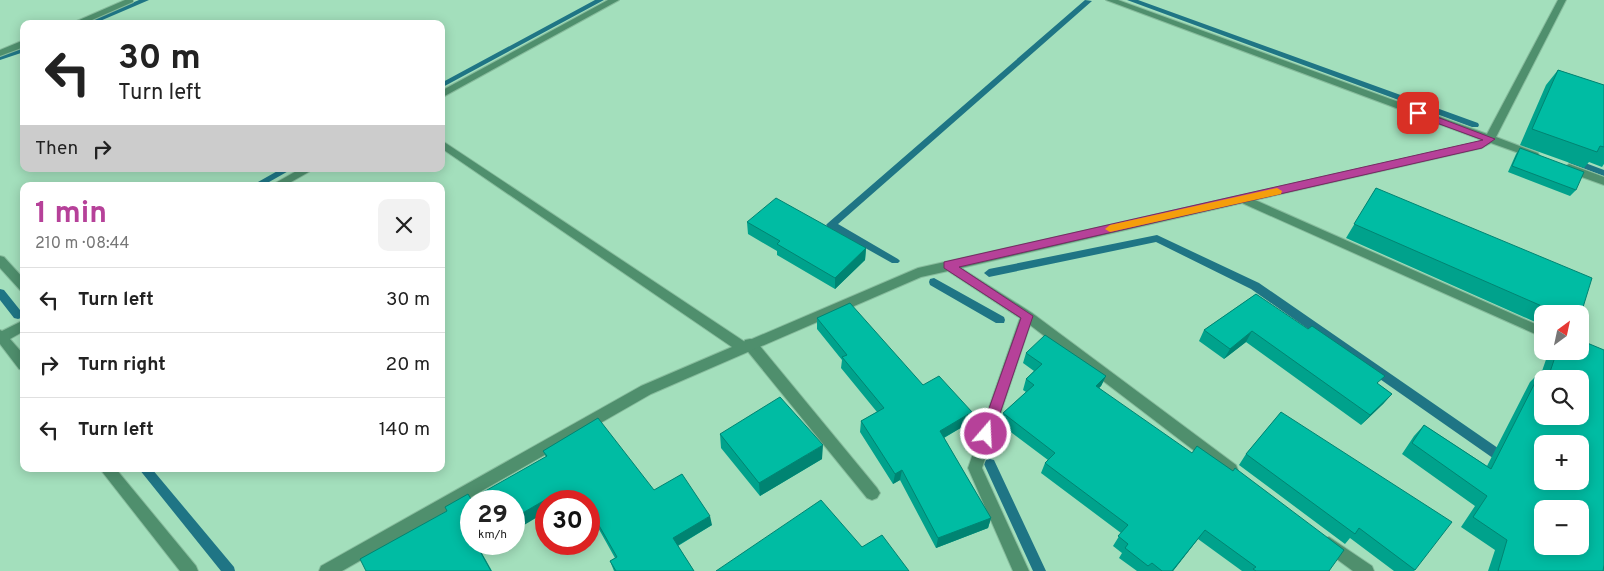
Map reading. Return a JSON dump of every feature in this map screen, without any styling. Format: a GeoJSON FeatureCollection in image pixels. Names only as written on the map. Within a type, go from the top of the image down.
{"type":"FeatureCollection","features":[{"type":"Feature","properties":{"kind":"street"},"geometry":{"type":"LineString","coordinates":[[84,20],[129,2],[129,0]]}},
{"type":"Feature","properties":{"kind":"street"},"geometry":{"type":"LineString","coordinates":[[445,93],[614,0]]}},
{"type":"Feature","properties":{"kind":"street"},"geometry":{"type":"LineString","coordinates":[[1110,0],[1543,158]]}},
{"type":"Feature","properties":{"kind":"street"},"geometry":{"type":"LineString","coordinates":[[326,571],[646,390],[918,273],[1482,145],[1490,139],[1562,0]]}},
{"type":"Feature","properties":{"kind":"street"},"geometry":{"type":"LineString","coordinates":[[0,53],[20,45]]}},
{"type":"Feature","properties":{"kind":"street"},"geometry":{"type":"LineString","coordinates":[[445,146],[746,346],[872,493]]}},
{"type":"Feature","properties":{"kind":"street"},"geometry":{"type":"LineString","coordinates":[[1560,165],[1604,181]]}},
{"type":"Feature","properties":{"kind":"street"},"geometry":{"type":"LineString","coordinates":[[284,182],[302,172]]}},
{"type":"Feature","properties":{"kind":"street"},"geometry":{"type":"LineString","coordinates":[[1242,199],[1534,328]]}},
{"type":"Feature","properties":{"kind":"street"},"geometry":{"type":"LineString","coordinates":[[0,260],[20,282]]}},
{"type":"Feature","properties":{"kind":"street"},"geometry":{"type":"LineString","coordinates":[[948,265],[1027,316],[1239,476]]}},
{"type":"Feature","properties":{"kind":"street"},"geometry":{"type":"LineString","coordinates":[[1021,571],[975,468],[1027,316]]}},
{"type":"Feature","properties":{"kind":"street"},"geometry":{"type":"LineString","coordinates":[[20,327],[1,336],[20,360]]}},
{"type":"Feature","properties":{"kind":"street"},"geometry":{"type":"LineString","coordinates":[[109,472],[190,571]]}},
{"type":"Feature","properties":{"kind":"street"},"geometry":{"type":"LineString","coordinates":[[1318,536],[1366,571]]}},
{"type":"Feature","properties":{"kind":"building"},"geometry":{"type":"Polygon","coordinates":[[[1558,70],[1604,85],[1604,147],[1600,146],[1597,152],[1532,129],[1558,70]]]}},
{"type":"Feature","properties":{"kind":"building"},"geometry":{"type":"Polygon","coordinates":[[[1520,148],[1584,172],[1576,190],[1512,166],[1520,148]]]}},
{"type":"Feature","properties":{"kind":"building"},"geometry":{"type":"Polygon","coordinates":[[[1376,188],[1592,278],[1584,305],[1539,305],[1354,224],[1376,188]]]}},
{"type":"Feature","properties":{"kind":"building"},"geometry":{"type":"Polygon","coordinates":[[[776,198],[866,248],[835,278],[777,244],[780,241],[747,222],[776,198]]]}},
{"type":"Feature","properties":{"kind":"building"},"geometry":{"type":"Polygon","coordinates":[[[1256,294],[1308,329],[1312,326],[1385,376],[1377,383],[1392,394],[1370,415],[1252,331],[1230,349],[1204,330],[1256,294]]]}},
{"type":"Feature","properties":{"kind":"building"},"geometry":{"type":"Polygon","coordinates":[[[850,303],[923,385],[939,376],[972,412],[940,431],[991,518],[938,538],[902,470],[895,474],[861,421],[884,408],[842,357],[847,355],[817,318],[850,303]]]}},
{"type":"Feature","properties":{"kind":"building"},"geometry":{"type":"Polygon","coordinates":[[[1045,335],[1106,376],[1096,386],[1192,453],[1197,446],[1233,471],[1235,468],[1344,550],[1329,571],[1256,571],[1253,569],[1256,567],[1205,530],[1172,571],[1162,571],[1152,563],[1148,566],[1125,548],[1128,544],[1118,536],[1128,525],[1045,463],[1055,453],[1003,413],[1034,385],[1026,379],[1042,364],[1026,353],[1045,335]]]}},
{"type":"Feature","properties":{"kind":"building"},"geometry":{"type":"Polygon","coordinates":[[[1589,344],[1604,350],[1603,571],[1498,571],[1507,540],[1473,517],[1487,496],[1412,443],[1424,425],[1491,469],[1534,385],[1534,425],[1589,425],[1589,370],[1551,370],[1554,360],[1589,360],[1589,344]]]}},
{"type":"Feature","properties":{"kind":"building"},"geometry":{"type":"Polygon","coordinates":[[[780,397],[823,445],[759,483],[720,434],[780,397]]]}},
{"type":"Feature","properties":{"kind":"building"},"geometry":{"type":"Polygon","coordinates":[[[1281,412],[1452,522],[1415,570],[1359,528],[1355,534],[1246,454],[1281,412]]]}},
{"type":"Feature","properties":{"kind":"building"},"geometry":{"type":"Polygon","coordinates":[[[598,418],[654,490],[682,474],[710,516],[673,538],[694,571],[616,571],[610,561],[617,557],[600,527],[600,490],[535,490],[535,506],[525,512],[525,490],[487,490],[547,456],[543,451],[598,418]]]}},
{"type":"Feature","properties":{"kind":"building"},"geometry":{"type":"Polygon","coordinates":[[[460,499],[460,555],[482,555],[491,571],[366,571],[360,559],[447,511],[445,507],[460,499]]]}},
{"type":"Feature","properties":{"kind":"building"},"geometry":{"type":"Polygon","coordinates":[[[821,500],[862,547],[882,535],[909,571],[716,571],[821,500]]]}},
{"type":"Feature","properties":{"kind":"waterway"},"geometry":{"type":"LineString","coordinates":[[96,20],[145,0]]}},
{"type":"Feature","properties":{"kind":"waterway"},"geometry":{"type":"LineString","coordinates":[[445,84],[600,0]]}},
{"type":"Feature","properties":{"kind":"waterway"},"geometry":{"type":"LineString","coordinates":[[1131,0],[1475,125]]}},
{"type":"Feature","properties":{"kind":"waterway"},"geometry":{"type":"LineString","coordinates":[[895,261],[831,225],[1088,1]]}},
{"type":"Feature","properties":{"kind":"waterway"},"geometry":{"type":"LineString","coordinates":[[0,58],[20,50]]}},
{"type":"Feature","properties":{"kind":"waterway"},"geometry":{"type":"LineString","coordinates":[[1572,161],[1604,173]]}},
{"type":"Feature","properties":{"kind":"waterway"},"geometry":{"type":"LineString","coordinates":[[263,182],[282,172]]}},
{"type":"Feature","properties":{"kind":"waterway"},"geometry":{"type":"LineString","coordinates":[[989,273],[1157,238],[1255,286],[1504,459]]}},
{"type":"Feature","properties":{"kind":"waterway"},"geometry":{"type":"LineString","coordinates":[[934,282],[1000,320]]}},
{"type":"Feature","properties":{"kind":"waterway"},"geometry":{"type":"LineString","coordinates":[[0,293],[18,315],[20,314]]}},
{"type":"Feature","properties":{"kind":"waterway"},"geometry":{"type":"LineString","coordinates":[[990,464],[1040,571]]}},
{"type":"Feature","properties":{"kind":"waterway"},"geometry":{"type":"LineString","coordinates":[[147,472],[229,571]]}},
{"type":"Feature","properties":{"kind":"slow traffic"},"geometry":{"type":"LineString","coordinates":[[1110,229],[1277,191]]}},
{"type":"Feature","properties":{"kind":"route"},"geometry":{"type":"LineString","coordinates":[[986,434],[1027,316],[948,265],[1482,145],[1490,139],[1418,113]]}}]}
